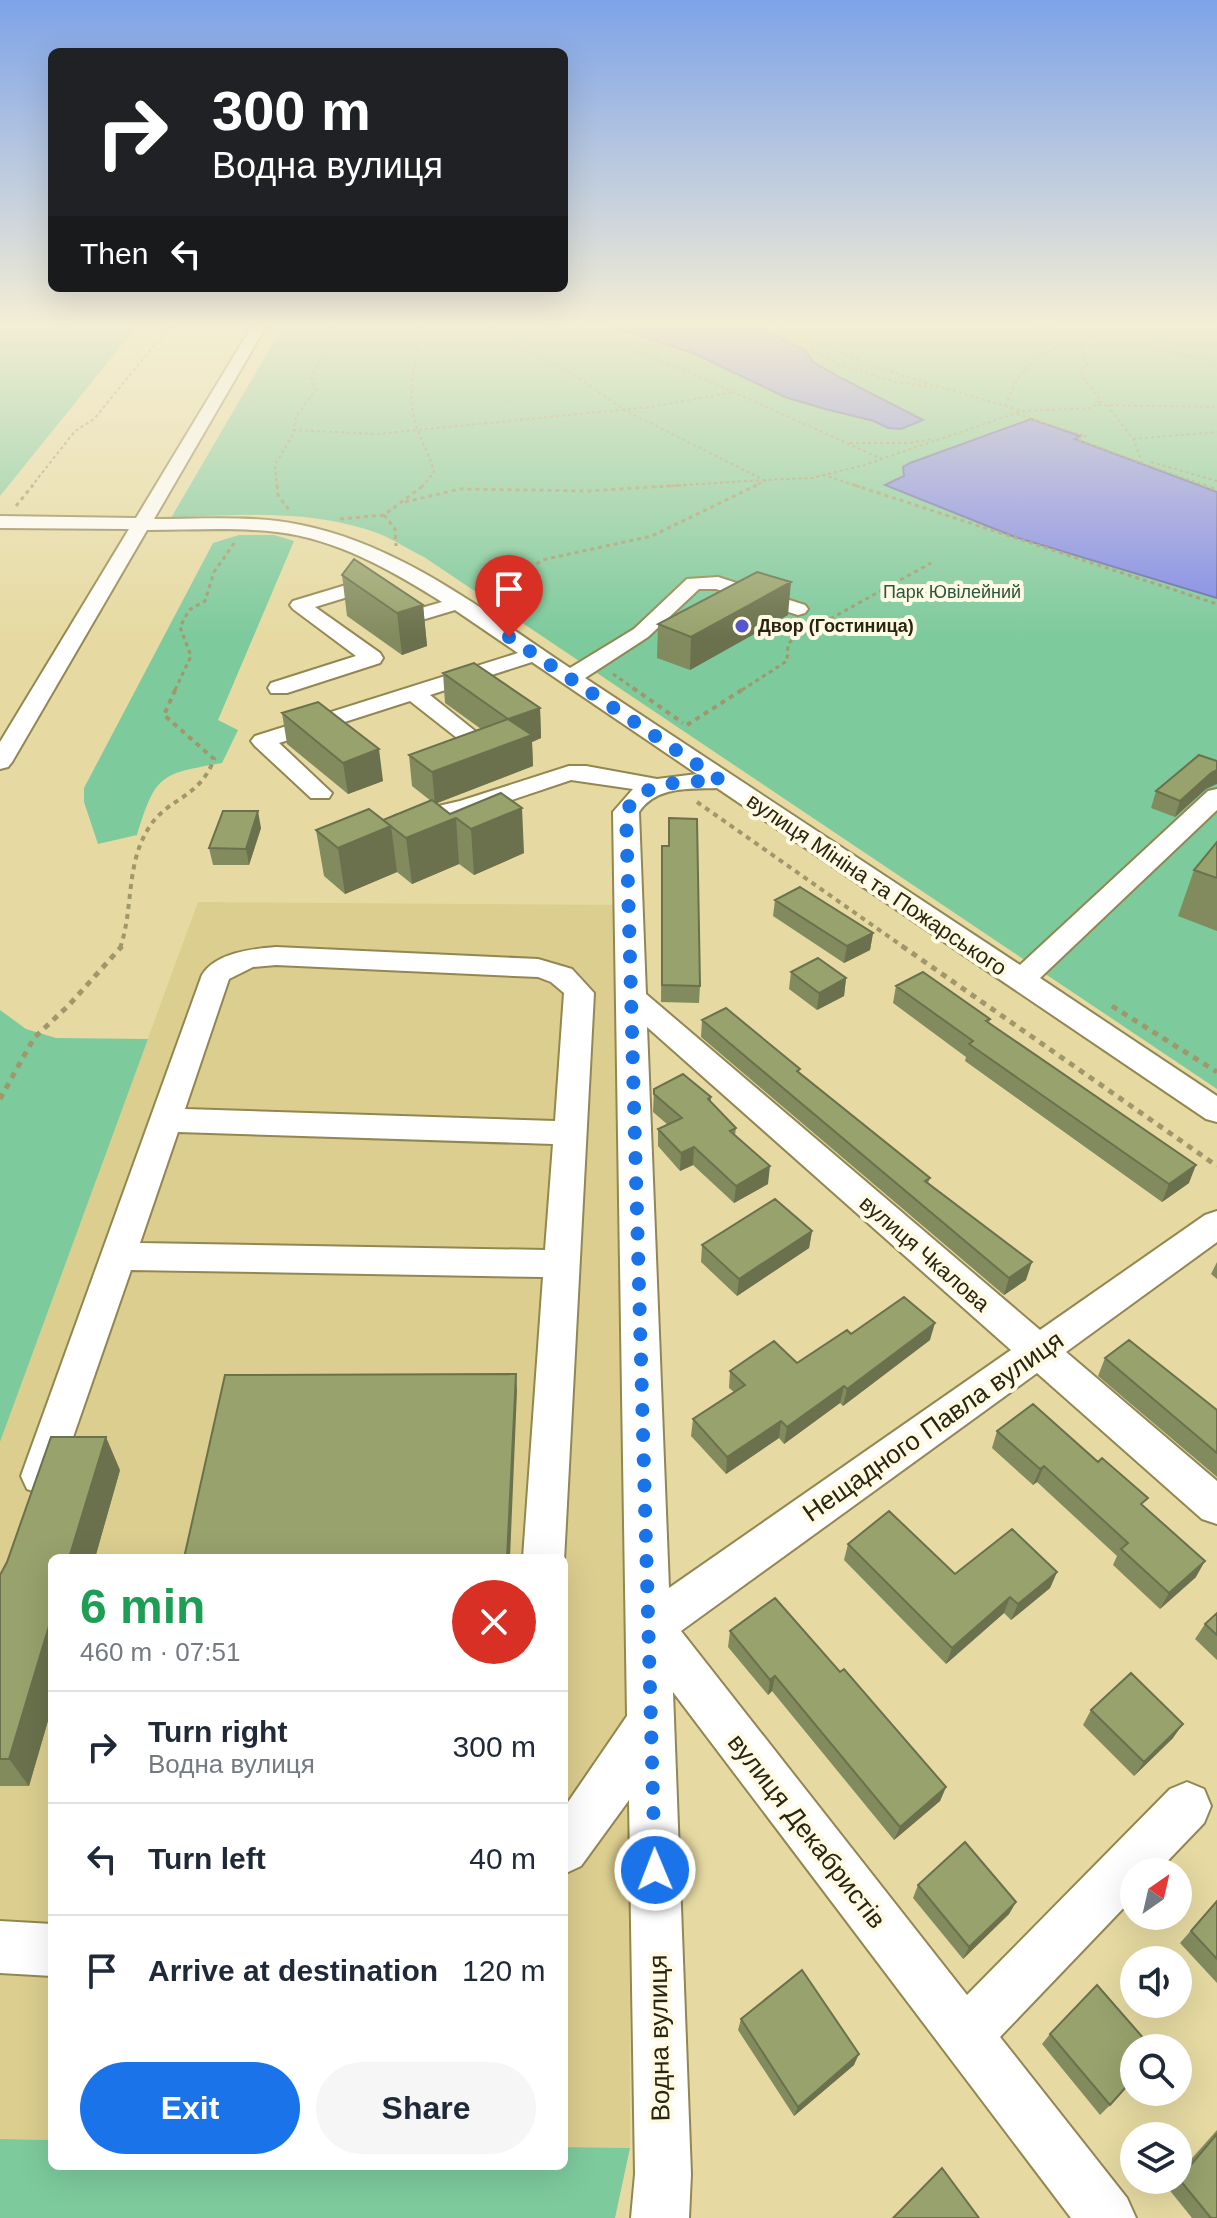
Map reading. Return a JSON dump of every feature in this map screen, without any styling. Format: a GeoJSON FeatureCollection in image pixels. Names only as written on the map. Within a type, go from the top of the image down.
{"type":"FeatureCollection","features":[{"type":"Feature","properties":{"kind":"street"},"geometry":{"type":"LineString","coordinates":[[0,762],[198,430]]}},
{"type":"Feature","properties":{"kind":"street","name":"вулиця Мініна та Пожарського"},"geometry":{"type":"LineString","coordinates":[[7,522],[291,528],[335,538],[393,563],[535,654],[1217,1111]]}},
{"type":"Feature","properties":{"kind":"street"},"geometry":{"type":"LineString","coordinates":[[570,678],[641,633],[694,583],[718,583],[798,609]]}},
{"type":"Feature","properties":{"kind":"street"},"geometry":{"type":"LineString","coordinates":[[279,688],[372,658],[300,605],[366,585],[415,616],[458,603]]}},
{"type":"Feature","properties":{"kind":"street"},"geometry":{"type":"LineString","coordinates":[[320,793],[263,741],[535,654]]}},
{"type":"Feature","properties":{"kind":"street"},"geometry":{"type":"LineString","coordinates":[[414,693],[483,747],[441,764]]}},
{"type":"Feature","properties":{"kind":"street"},"geometry":{"type":"LineString","coordinates":[[380,828],[467,807],[569,773],[663,785],[720,780]]}},
{"type":"Feature","properties":{"kind":"street","name":"Водна вулиця"},"geometry":{"type":"LineString","coordinates":[[660,2218],[663,2174],[650,1627],[626,812],[640,793],[663,785]]}},
{"type":"Feature","properties":{"kind":"street"},"geometry":{"type":"LineString","coordinates":[[1021,980],[1217,796]]}},
{"type":"Feature","properties":{"kind":"street"},"geometry":{"type":"LineString","coordinates":[[31,1504],[216,975],[234,962],[252,957],[276,956],[538,968],[556,971],[571,980],[579,993],[544,1554]]}},
{"type":"Feature","properties":{"kind":"street","name":"вулиця Чкалова"},"geometry":{"type":"LineString","coordinates":[[633,999],[1217,1506]]}},
{"type":"Feature","properties":{"kind":"street"},"geometry":{"type":"LineString","coordinates":[[165,1120],[570,1133]]}},
{"type":"Feature","properties":{"kind":"street","name":"Нещадного Павла вулиця"},"geometry":{"type":"LineString","coordinates":[[650,1627],[1217,1224]]}},
{"type":"Feature","properties":{"kind":"street"},"geometry":{"type":"LineString","coordinates":[[118,1256],[562,1264]]}},
{"type":"Feature","properties":{"kind":"street","name":"вулиця Декабристів"},"geometry":{"type":"LineString","coordinates":[[650,1627],[1107,2218]]}},
{"type":"Feature","properties":{"kind":"street"},"geometry":{"type":"LineString","coordinates":[[568,1838],[652,1719]]}},
{"type":"Feature","properties":{"kind":"street"},"geometry":{"type":"LineString","coordinates":[[965,2035],[1187,1806]]}},
{"type":"Feature","properties":{"kind":"street"},"geometry":{"type":"LineString","coordinates":[[0,1947],[48,1950]]}},
{"type":"Feature","properties":{"kind":"path"},"geometry":{"type":"LineString","coordinates":[[7,522],[20,497],[77,430]]}},
{"type":"Feature","properties":{"kind":"path"},"geometry":{"type":"LineString","coordinates":[[0,1099],[34,1038],[69,1005],[122,946],[131,874],[150,825],[207,778],[214,759],[164,715],[191,656],[180,627],[189,610],[205,601],[214,572],[239,535],[266,526],[290,511],[278,495],[275,465],[293,430],[377,434],[414,430]]}},
{"type":"Feature","properties":{"kind":"path"},"geometry":{"type":"LineString","coordinates":[[291,528],[384,515],[405,502],[429,481],[434,472],[418,430]]}},
{"type":"Feature","properties":{"kind":"path"},"geometry":{"type":"LineString","coordinates":[[665,430],[767,480]]}},
{"type":"Feature","properties":{"kind":"path"},"geometry":{"type":"LineString","coordinates":[[816,430],[881,458]]}},
{"type":"Feature","properties":{"kind":"path"},"geometry":{"type":"LineString","coordinates":[[405,502],[460,489],[589,491],[824,475],[968,430]]}},
{"type":"Feature","properties":{"kind":"path"},"geometry":{"type":"LineString","coordinates":[[1066,430],[1086,436],[1077,439],[1217,490]]}},
{"type":"Feature","properties":{"kind":"path"},"geometry":{"type":"LineString","coordinates":[[1126,430],[1142,461]]}},
{"type":"Feature","properties":{"kind":"path"},"geometry":{"type":"LineString","coordinates":[[1133,439],[1217,432]]}},
{"type":"Feature","properties":{"kind":"path"},"geometry":{"type":"LineString","coordinates":[[845,443],[909,443],[949,436]]}},
{"type":"Feature","properties":{"kind":"path"},"geometry":{"type":"LineString","coordinates":[[1142,461],[1217,481]]}},
{"type":"Feature","properties":{"kind":"path"},"geometry":{"type":"LineString","coordinates":[[824,475],[1217,604]]}},
{"type":"Feature","properties":{"kind":"path"},"geometry":{"type":"LineString","coordinates":[[458,603],[523,574],[542,560],[663,531],[767,480]]}},
{"type":"Feature","properties":{"kind":"path"},"geometry":{"type":"LineString","coordinates":[[384,515],[395,525],[398,535],[393,563]]}},
{"type":"Feature","properties":{"kind":"path"},"geometry":{"type":"LineString","coordinates":[[687,725],[787,661],[788,644],[792,640],[931,563]]}},
{"type":"Feature","properties":{"kind":"path"},"geometry":{"type":"LineString","coordinates":[[663,785],[1217,1166]]}},
{"type":"Feature","properties":{"kind":"shaded area"},"geometry":{"type":"Polygon","coordinates":[[[198,902],[628,905],[630,2148],[568,2147],[568,1554],[48,1554],[48,2140],[0,2139],[0,1442],[198,902]]]}},
{"type":"Feature","properties":{"kind":"green space"},"geometry":{"type":"Polygon","coordinates":[[[0,430],[54,430],[0,496],[0,430]]]}},
{"type":"Feature","properties":{"kind":"green space","name":"Парк Ювілейний"},"geometry":{"type":"Polygon","coordinates":[[[223,430],[1217,430],[1217,1089],[424,557],[380,534],[329,520],[277,515],[171,518],[223,430]]]}},
{"type":"Feature","properties":{"kind":"green space"},"geometry":{"type":"Polygon","coordinates":[[[239,535],[274,535],[294,541],[218,720],[238,730],[222,763],[185,770],[163,780],[150,800],[137,835],[98,844],[84,802],[84,788],[213,543],[239,535]]]}},
{"type":"Feature","properties":{"kind":"green space"},"geometry":{"type":"Polygon","coordinates":[[[0,1010],[26,1029],[56,1038],[148,1039],[0,1442],[0,1010]]]}},
{"type":"Feature","properties":{"kind":"green space"},"geometry":{"type":"Polygon","coordinates":[[[0,2139],[48,2140],[48,2170],[568,2170],[568,2147],[630,2148],[615,2218],[0,2218],[0,2139]]]}},
{"type":"Feature","properties":{"kind":"water"},"geometry":{"type":"Polygon","coordinates":[[[1002,430],[1061,430],[1080,436],[1075,439],[1217,492],[1217,598],[1015,537],[885,485],[904,476],[903,467],[1002,430]]]}},
{"type":"Feature","properties":{"kind":"building"},"geometry":{"type":"Polygon","coordinates":[[[354,559],[423,605],[397,613],[342,575],[354,559]]]}},
{"type":"Feature","properties":{"kind":"building"},"geometry":{"type":"Polygon","coordinates":[[[757,572],[791,582],[691,637],[658,624],[757,572]]]}},
{"type":"Feature","properties":{"kind":"building"},"geometry":{"type":"Polygon","coordinates":[[[474,663],[540,708],[508,719],[443,673],[474,663]]]}},
{"type":"Feature","properties":{"kind":"building"},"geometry":{"type":"Polygon","coordinates":[[[318,702],[379,749],[343,763],[282,713],[318,702]]]}},
{"type":"Feature","properties":{"kind":"building"},"geometry":{"type":"Polygon","coordinates":[[[508,719],[532,735],[432,772],[409,755],[508,719]]]}},
{"type":"Feature","properties":{"kind":"building"},"geometry":{"type":"Polygon","coordinates":[[[1199,755],[1217,761],[1217,770],[1180,801],[1156,791],[1199,755]]]}},
{"type":"Feature","properties":{"kind":"building"},"geometry":{"type":"Polygon","coordinates":[[[501,793],[522,808],[471,829],[456,818],[406,838],[383,820],[432,800],[450,814],[501,793]]]}},
{"type":"Feature","properties":{"kind":"building"},"geometry":{"type":"Polygon","coordinates":[[[369,809],[391,826],[338,848],[316,830],[369,809]]]}},
{"type":"Feature","properties":{"kind":"building"},"geometry":{"type":"Polygon","coordinates":[[[223,811],[258,811],[246,849],[209,848],[223,811]]]}},
{"type":"Feature","properties":{"kind":"building"},"geometry":{"type":"Polygon","coordinates":[[[669,818],[697,819],[700,986],[662,985],[662,846],[669,846],[669,818]]]}},
{"type":"Feature","properties":{"kind":"building"},"geometry":{"type":"Polygon","coordinates":[[[1217,842],[1217,878],[1194,870],[1217,842]]]}},
{"type":"Feature","properties":{"kind":"building"},"geometry":{"type":"Polygon","coordinates":[[[800,887],[873,933],[847,946],[775,900],[800,887]]]}},
{"type":"Feature","properties":{"kind":"building"},"geometry":{"type":"Polygon","coordinates":[[[818,958],[846,978],[819,993],[791,972],[818,958]]]}},
{"type":"Feature","properties":{"kind":"building"},"geometry":{"type":"Polygon","coordinates":[[[923,972],[990,1019],[986,1021],[1196,1165],[1169,1184],[969,1044],[973,1041],[896,986],[923,972]]]}},
{"type":"Feature","properties":{"kind":"building"},"geometry":{"type":"Polygon","coordinates":[[[726,1008],[800,1069],[797,1071],[930,1178],[925,1181],[1032,1262],[1009,1278],[702,1020],[726,1008]]]}},
{"type":"Feature","properties":{"kind":"building"},"geometry":{"type":"Polygon","coordinates":[[[683,1074],[711,1097],[708,1099],[736,1128],[730,1131],[770,1166],[736,1186],[694,1147],[681,1153],[658,1129],[682,1118],[654,1094],[654,1089],[683,1074]]]}},
{"type":"Feature","properties":{"kind":"building"},"geometry":{"type":"Polygon","coordinates":[[[775,1199],[812,1231],[739,1279],[702,1245],[775,1199]]]}},
{"type":"Feature","properties":{"kind":"building"},"geometry":{"type":"Polygon","coordinates":[[[904,1297],[935,1323],[847,1389],[844,1386],[787,1427],[781,1421],[727,1457],[693,1419],[745,1385],[730,1371],[774,1341],[797,1363],[847,1330],[851,1334],[904,1297]]]}},
{"type":"Feature","properties":{"kind":"building"},"geometry":{"type":"Polygon","coordinates":[[[1129,1340],[1217,1410],[1217,1453],[1105,1358],[1129,1340]]]}},
{"type":"Feature","properties":{"kind":"building"},"geometry":{"type":"Polygon","coordinates":[[[516,1374],[507,1554],[185,1554],[225,1375],[516,1374]]]}},
{"type":"Feature","properties":{"kind":"building"},"geometry":{"type":"Polygon","coordinates":[[[1033,1404],[1098,1462],[1102,1458],[1148,1498],[1141,1504],[1205,1561],[1169,1593],[1121,1549],[1128,1543],[1044,1466],[1040,1469],[997,1431],[1033,1404]]]}},
{"type":"Feature","properties":{"kind":"building"},"geometry":{"type":"Polygon","coordinates":[[[51,1437],[106,1437],[70,1554],[48,1554],[48,1629],[9,1759],[0,1759],[0,1575],[51,1437]]]}},
{"type":"Feature","properties":{"kind":"building"},"geometry":{"type":"Polygon","coordinates":[[[889,1511],[955,1574],[1012,1529],[1057,1572],[1018,1604],[1010,1597],[952,1648],[848,1544],[889,1511]]]}},
{"type":"Feature","properties":{"kind":"building"},"geometry":{"type":"Polygon","coordinates":[[[775,1598],[840,1672],[844,1669],[946,1787],[900,1827],[775,1676],[770,1680],[730,1631],[775,1598]]]}},
{"type":"Feature","properties":{"kind":"building"},"geometry":{"type":"Polygon","coordinates":[[[1217,1613],[1217,1635],[1205,1624],[1217,1613]]]}},
{"type":"Feature","properties":{"kind":"building"},"geometry":{"type":"Polygon","coordinates":[[[1131,1673],[1183,1724],[1144,1762],[1091,1710],[1131,1673]]]}},
{"type":"Feature","properties":{"kind":"building"},"geometry":{"type":"Polygon","coordinates":[[[965,1842],[1016,1902],[969,1947],[918,1885],[965,1842]]]}},
{"type":"Feature","properties":{"kind":"building"},"geometry":{"type":"Polygon","coordinates":[[[1217,1901],[1217,1959],[1191,1931],[1217,1901]]]}},
{"type":"Feature","properties":{"kind":"building"},"geometry":{"type":"Polygon","coordinates":[[[802,1970],[859,2054],[798,2107],[741,2019],[802,1970]]]}},
{"type":"Feature","properties":{"kind":"building"},"geometry":{"type":"Polygon","coordinates":[[[1097,1985],[1120,2011],[1120,2018],[1126,2018],[1140,2034],[1120,2034],[1120,2094],[1110,2105],[1050,2034],[1097,1985]]]}},
{"type":"Feature","properties":{"kind":"building"},"geometry":{"type":"Polygon","coordinates":[[[1217,2134],[1217,2218],[1211,2218],[1191,2194],[1192,2164],[1217,2134]]]}},
{"type":"Feature","properties":{"kind":"building"},"geometry":{"type":"Polygon","coordinates":[[[942,2168],[979,2218],[893,2218],[942,2168]]]}},
{"type":"Feature","properties":{"kind":"place","name":"Двор (Гостиница)"},"geometry":{"type":"Point","coordinates":[742,626]}},
{"type":"Feature","properties":{"kind":"route"},"geometry":{"type":"LineString","coordinates":[[509,637],[720,780],[654,786],[640,793],[626,812],[655,1870]]}}]}
